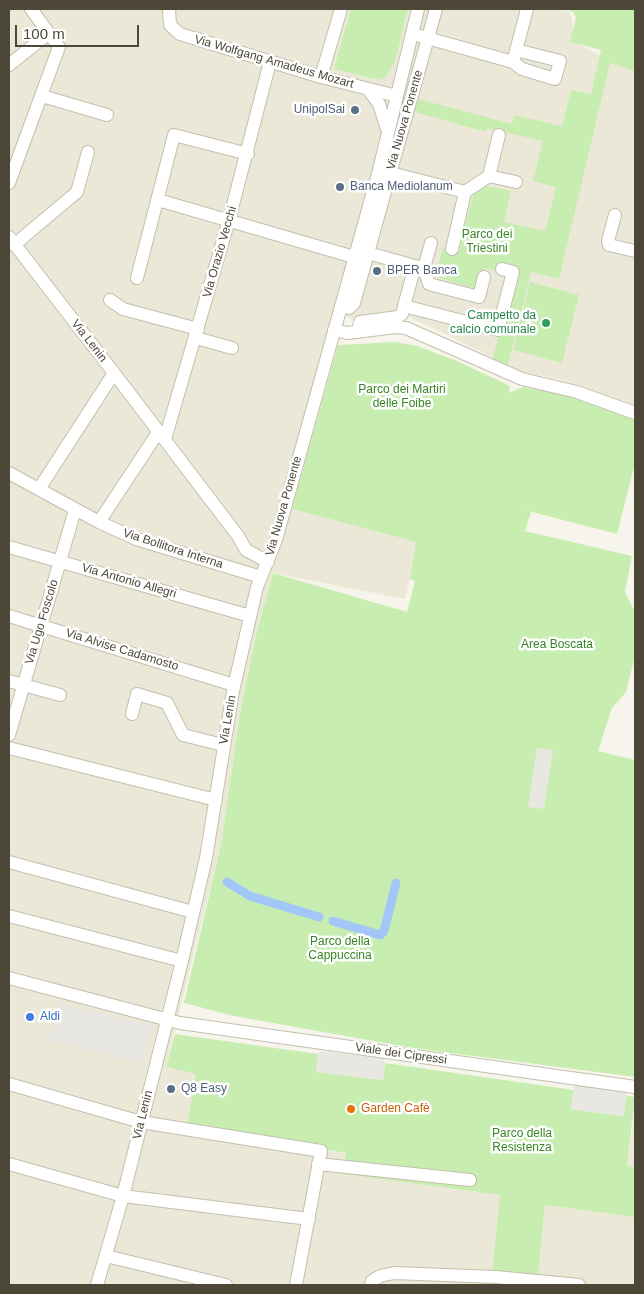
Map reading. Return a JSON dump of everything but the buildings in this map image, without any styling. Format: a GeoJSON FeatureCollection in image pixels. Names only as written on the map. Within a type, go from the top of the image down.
{"type":"FeatureCollection","features":[{"type":"Feature","properties":{"kind":"street"},"geometry":{"type":"LineString","coordinates":[[9,183],[59,47],[31,9]]}},
{"type":"Feature","properties":{"kind":"street","name":"Via Wolfgang Amadeus Mozart"},"geometry":{"type":"LineString","coordinates":[[169,9],[170,25],[180,34],[321,77],[397,96]]}},
{"type":"Feature","properties":{"kind":"street"},"geometry":{"type":"LineString","coordinates":[[321,77],[341,9]]}},
{"type":"Feature","properties":{"kind":"street","name":"Via Nuova Ponente"},"geometry":{"type":"LineString","coordinates":[[384,171],[388,134],[418,9]]}},
{"type":"Feature","properties":{"kind":"street","name":"Via Nuova Ponente"},"geometry":{"type":"LineString","coordinates":[[268,562],[276,540],[341,306],[360,253],[436,9]]}},
{"type":"Feature","properties":{"kind":"street"},"geometry":{"type":"LineString","coordinates":[[413,34],[514,56],[527,9]]}},
{"type":"Feature","properties":{"kind":"street"},"geometry":{"type":"LineString","coordinates":[[9,65],[49,33]]}},
{"type":"Feature","properties":{"kind":"street","name":"Via Orazio Vecchi"},"geometry":{"type":"LineString","coordinates":[[99,522],[162,435],[197,333],[248,154],[270,62]]}},
{"type":"Feature","properties":{"kind":"street","name":"Via Wolfgang Amadeus Mozart"},"geometry":{"type":"LineString","coordinates":[[368,89],[379,104],[388,134]]}},
{"type":"Feature","properties":{"kind":"street"},"geometry":{"type":"LineString","coordinates":[[42,96],[107,115]]}},
{"type":"Feature","properties":{"kind":"street"},"geometry":{"type":"LineString","coordinates":[[137,278],[174,134],[248,154]]}},
{"type":"Feature","properties":{"kind":"street"},"geometry":{"type":"LineString","coordinates":[[452,248],[465,192],[489,176],[498,135]]}},
{"type":"Feature","properties":{"kind":"street"},"geometry":{"type":"LineString","coordinates":[[12,241],[77,192],[88,152]]}},
{"type":"Feature","properties":{"kind":"street"},"geometry":{"type":"LineString","coordinates":[[384,171],[465,192]]}},
{"type":"Feature","properties":{"kind":"street"},"geometry":{"type":"LineString","coordinates":[[489,176],[516,182]]}},
{"type":"Feature","properties":{"kind":"street"},"geometry":{"type":"LineString","coordinates":[[158,200],[229,220],[420,267],[429,284],[479,297],[484,278]]}},
{"type":"Feature","properties":{"kind":"street"},"geometry":{"type":"LineString","coordinates":[[615,214],[608,241],[609,245],[635,251]]}},
{"type":"Feature","properties":{"kind":"street","name":"Via Lenin"},"geometry":{"type":"LineString","coordinates":[[12,241],[162,435],[246,550],[268,562],[261,577],[250,616],[234,685],[223,745],[216,800],[182,961],[123,1196],[97,1285]]}},
{"type":"Feature","properties":{"kind":"street"},"geometry":{"type":"LineString","coordinates":[[358,332],[360,322],[398,317],[402,314],[431,243]]}},
{"type":"Feature","properties":{"kind":"street"},"geometry":{"type":"LineString","coordinates":[[404,306],[498,330],[513,272],[502,269]]}},
{"type":"Feature","properties":{"kind":"street"},"geometry":{"type":"LineString","coordinates":[[110,300],[124,309],[197,333],[232,348]]}},
{"type":"Feature","properties":{"kind":"street"},"geometry":{"type":"LineString","coordinates":[[334,330],[347,333],[396,327],[406,328],[522,379],[577,392],[635,413]]}},
{"type":"Feature","properties":{"kind":"street"},"geometry":{"type":"LineString","coordinates":[[39,489],[114,373]]}},
{"type":"Feature","properties":{"kind":"street","name":"Via Bollitora Interna"},"geometry":{"type":"LineString","coordinates":[[9,474],[75,510],[136,538],[261,577]]}},
{"type":"Feature","properties":{"kind":"street","name":"Via Ugo Foscolo"},"geometry":{"type":"LineString","coordinates":[[9,735],[75,510]]}},
{"type":"Feature","properties":{"kind":"street","name":"Via Antonio Allegri"},"geometry":{"type":"LineString","coordinates":[[9,547],[250,616]]}},
{"type":"Feature","properties":{"kind":"street","name":"Via Alvise Cadamosto"},"geometry":{"type":"LineString","coordinates":[[9,616],[234,685]]}},
{"type":"Feature","properties":{"kind":"street"},"geometry":{"type":"LineString","coordinates":[[9,681],[60,695]]}},
{"type":"Feature","properties":{"kind":"street"},"geometry":{"type":"LineString","coordinates":[[132,714],[137,694],[167,703],[183,735],[223,745]]}},
{"type":"Feature","properties":{"kind":"street"},"geometry":{"type":"LineString","coordinates":[[9,748],[216,800]]}},
{"type":"Feature","properties":{"kind":"street"},"geometry":{"type":"LineString","coordinates":[[9,862],[193,912]]}},
{"type":"Feature","properties":{"kind":"street"},"geometry":{"type":"LineString","coordinates":[[9,916],[182,961]]}},
{"type":"Feature","properties":{"kind":"street","name":"Viale dei Cipressi"},"geometry":{"type":"LineString","coordinates":[[9,978],[166,1020],[635,1087]]}},
{"type":"Feature","properties":{"kind":"street"},"geometry":{"type":"LineString","coordinates":[[9,1084],[141,1122],[321,1151],[296,1285]]}},
{"type":"Feature","properties":{"kind":"street"},"geometry":{"type":"LineString","coordinates":[[9,1164],[123,1196],[309,1219]]}},
{"type":"Feature","properties":{"kind":"street"},"geometry":{"type":"LineString","coordinates":[[318,1164],[470,1180]]}},
{"type":"Feature","properties":{"kind":"street"},"geometry":{"type":"LineString","coordinates":[[106,1256],[226,1285]]}},
{"type":"Feature","properties":{"kind":"street"},"geometry":{"type":"LineString","coordinates":[[371,1285],[372,1281],[380,1276],[394,1273],[421,1280],[579,1285]]}},
{"type":"Feature","properties":{"kind":"shaded area"},"geometry":{"type":"Polygon","coordinates":[[[9,9],[557,9],[570,12],[577,43],[613,63],[635,70],[635,408],[562,380],[523,372],[409,317],[362,324],[345,316],[322,387],[292,509],[416,542],[410,579],[405,599],[273,573],[255,639],[239,719],[222,840],[166,1066],[197,1074],[188,1127],[347,1154],[344,1174],[500,1195],[492,1273],[538,1277],[545,1205],[635,1217],[635,1285],[9,1285],[9,9]]]}},
{"type":"Feature","properties":{"kind":"shaded area"},"geometry":{"type":"Polygon","coordinates":[[[537,748],[553,750],[544,809],[528,807],[537,748]]]}},
{"type":"Feature","properties":{"kind":"shaded area"},"geometry":{"type":"Polygon","coordinates":[[[58,1003],[151,1026],[141,1064],[48,1040],[58,1003]]]}},
{"type":"Feature","properties":{"kind":"shaded area"},"geometry":{"type":"Polygon","coordinates":[[[319,1051],[385,1058],[383,1080],[316,1072],[319,1051]]]}},
{"type":"Feature","properties":{"kind":"shaded area"},"geometry":{"type":"Polygon","coordinates":[[[574,1085],[627,1092],[624,1116],[571,1109],[574,1085]]]}},
{"type":"Feature","properties":{"kind":"shaded area"},"geometry":{"type":"Polygon","coordinates":[[[635,1109],[635,1167],[627,1166],[635,1109]]]}},
{"type":"Feature","properties":{"kind":"green space"},"geometry":{"type":"Polygon","coordinates":[[[351,9],[408,9],[395,61],[386,76],[380,80],[334,69],[351,9]]]}},
{"type":"Feature","properties":{"kind":"green space","name":"Parco dei Triestini"},"geometry":{"type":"Polygon","coordinates":[[[564,9],[635,9],[635,71],[610,63],[559,279],[531,272],[507,369],[492,362],[516,267],[502,263],[499,272],[484,268],[478,289],[435,277],[443,247],[459,251],[476,183],[511,191],[504,222],[545,231],[556,187],[533,181],[543,141],[487,128],[486,132],[411,111],[415,98],[512,124],[514,115],[562,126],[571,90],[591,94],[601,50],[570,42],[576,18],[573,12],[564,9]]]}},
{"type":"Feature","properties":{"kind":"green space","name":"Campetto da calcio comunale"},"geometry":{"type":"Polygon","coordinates":[[[530,282],[579,295],[562,363],[513,350],[530,282]]]}},
{"type":"Feature","properties":{"kind":"green space"},"geometry":{"type":"Polygon","coordinates":[[[395,342],[417,346],[457,361],[510,386],[509,393],[523,387],[568,395],[635,420],[635,463],[617,534],[517,508],[531,512],[525,531],[632,556],[625,592],[635,612],[635,656],[626,692],[612,708],[598,751],[635,760],[635,1077],[413,1048],[234,1016],[184,1003],[222,840],[239,719],[255,639],[273,573],[407,612],[415,581],[410,579],[416,542],[292,509],[338,345],[395,342]]]}},
{"type":"Feature","properties":{"kind":"green space","name":"Parco della Resistenza"},"geometry":{"type":"Polygon","coordinates":[[[175,1034],[318,1054],[317,1072],[383,1080],[385,1063],[574,1090],[571,1109],[623,1116],[626,1096],[635,1097],[627,1166],[635,1167],[635,1217],[545,1205],[538,1277],[492,1273],[500,1195],[344,1174],[346,1153],[187,1127],[196,1074],[166,1067],[175,1034]]]}},
{"type":"Feature","properties":{"kind":"waterway"},"geometry":{"type":"LineString","coordinates":[[227,882],[250,896],[319,917]]}},
{"type":"Feature","properties":{"kind":"waterway"},"geometry":{"type":"LineString","coordinates":[[333,921],[380,935],[384,931],[396,883]]}},
{"type":"Feature","properties":{"kind":"place","name":"UnipolSai"},"geometry":{"type":"Point","coordinates":[355,110]}},
{"type":"Feature","properties":{"kind":"place","name":"Banca Mediolanum"},"geometry":{"type":"Point","coordinates":[340,187]}},
{"type":"Feature","properties":{"kind":"place","name":"BPER Banca"},"geometry":{"type":"Point","coordinates":[377,271]}},
{"type":"Feature","properties":{"kind":"place","name":"Campetto da calcio comunale"},"geometry":{"type":"Point","coordinates":[546,323]}},
{"type":"Feature","properties":{"kind":"place","name":"Aldi"},"geometry":{"type":"Point","coordinates":[30,1017]}},
{"type":"Feature","properties":{"kind":"place","name":"Q8 Easy"},"geometry":{"type":"Point","coordinates":[171,1089]}},
{"type":"Feature","properties":{"kind":"place","name":"Garden Cafè"},"geometry":{"type":"Point","coordinates":[351,1109]}},
{"type":"Feature","properties":{"kind":"park label","name":"Parco dei Martiri delle Foibe"},"geometry":{"type":"Point","coordinates":[402,397]}},
{"type":"Feature","properties":{"kind":"park label","name":"Area Boscata"},"geometry":{"type":"Point","coordinates":[557,645]}},
{"type":"Feature","properties":{"kind":"park label","name":"Parco della Cappuccina"},"geometry":{"type":"Point","coordinates":[340,949]}}]}
